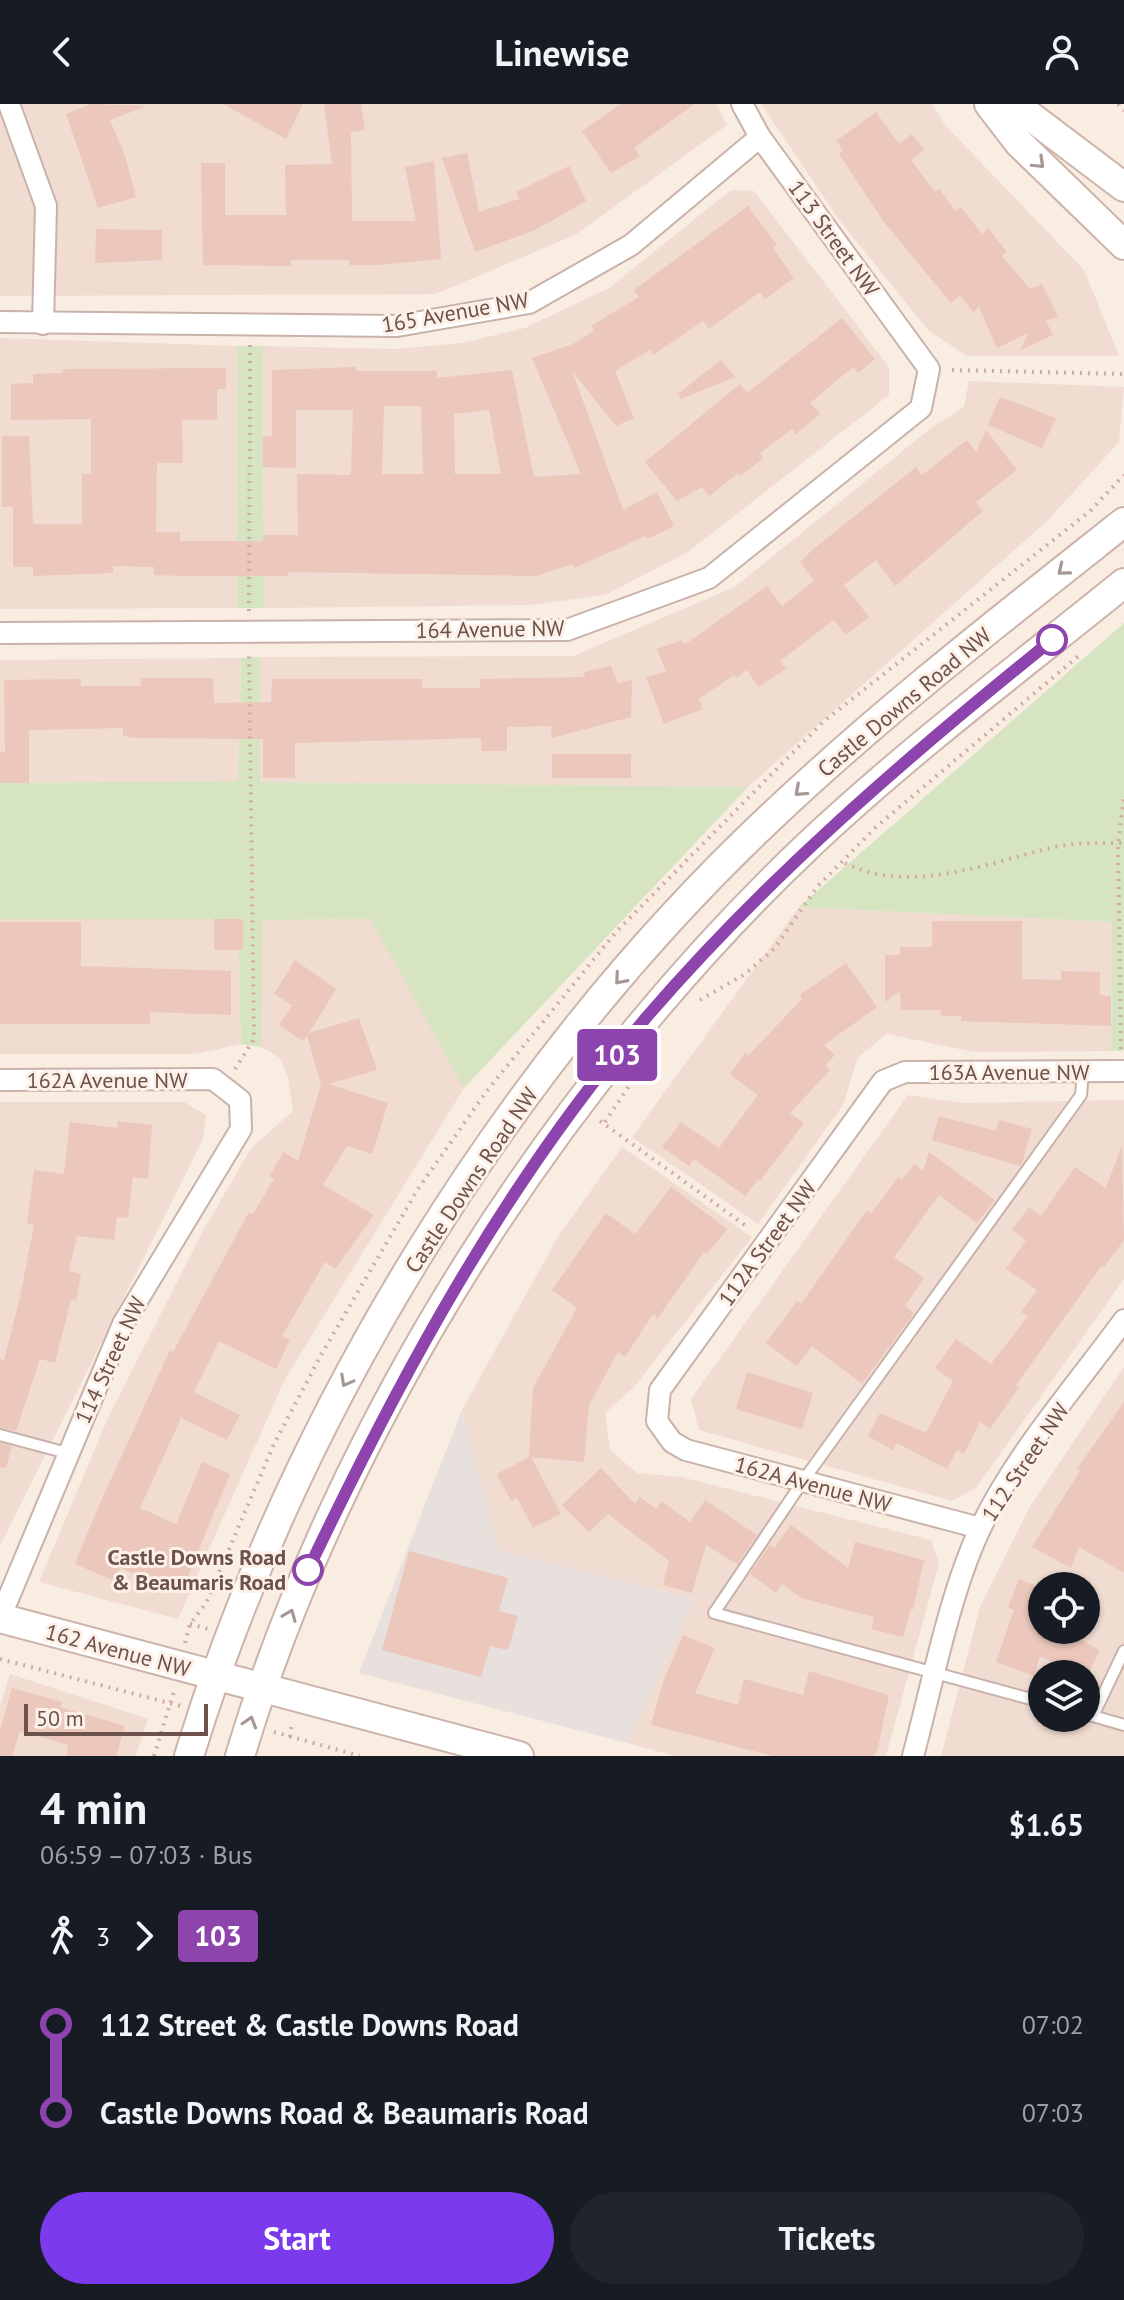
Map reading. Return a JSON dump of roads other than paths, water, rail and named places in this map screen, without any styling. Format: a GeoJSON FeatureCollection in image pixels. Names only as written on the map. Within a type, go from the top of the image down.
{"type":"FeatureCollection","features":[{"type":"Feature","properties":{"kind":"main road"},"geometry":{"type":"LineString","coordinates":[[989,104],[1019,143],[1121,245]]}},
{"type":"Feature","properties":{"kind":"main road"},"geometry":{"type":"LineString","coordinates":[[1014,104],[1124,187]]}},
{"type":"Feature","properties":{"kind":"main road","name":"Castle Downs Road NW"},"geometry":{"type":"LineString","coordinates":[[240,1756],[237,1681],[339,1395],[384,1313],[476,1166],[541,1076],[663,930],[769,819],[898,703],[1124,522]]}},
{"type":"Feature","properties":{"kind":"main road","name":"Castle Downs Road NW"},"geometry":{"type":"LineString","coordinates":[[189,1756],[308,1570],[369,1441],[426,1335],[516,1190],[643,1021],[811,843],[920,746],[1124,583]]}},
{"type":"Feature","properties":{"kind":"main road","name":"162 Avenue NW"},"geometry":{"type":"LineString","coordinates":[[0,1618],[519,1756]]}},
{"type":"Feature","properties":{"kind":"street"},"geometry":{"type":"LineString","coordinates":[[9,104],[46,206],[43,324]]}},
{"type":"Feature","properties":{"kind":"street","name":"113 Street NW"},"geometry":{"type":"LineString","coordinates":[[742,104],[760,137],[929,369]]}},
{"type":"Feature","properties":{"kind":"street","name":"165 Avenue NW"},"geometry":{"type":"LineString","coordinates":[[0,322],[397,326],[529,303],[631,245],[760,137]]}},
{"type":"Feature","properties":{"kind":"street","name":"164 Avenue NW"},"geometry":{"type":"LineString","coordinates":[[0,633],[567,630],[709,578],[921,408],[929,369]]}},
{"type":"Feature","properties":{"kind":"street","name":"163A Avenue NW"},"geometry":{"type":"LineString","coordinates":[[894,1074],[1123,1071]]}},
{"type":"Feature","properties":{"kind":"street","name":"112A Street NW"},"geometry":{"type":"LineString","coordinates":[[657,1421],[660,1390],[769,1242],[873,1092],[894,1074]]}},
{"type":"Feature","properties":{"kind":"street","name":"162A Avenue NW"},"geometry":{"type":"LineString","coordinates":[[0,1080],[218,1083]]}},
{"type":"Feature","properties":{"kind":"street","name":"114 Street NW"},"geometry":{"type":"LineString","coordinates":[[0,1618],[123,1324],[241,1129],[240,1100],[218,1083]]}},
{"type":"Feature","properties":{"kind":"street","name":"112 Street NW"},"geometry":{"type":"LineString","coordinates":[[913,1756],[980,1528],[1002,1488],[1124,1320]]}},
{"type":"Feature","properties":{"kind":"street","name":"162A Avenue NW"},"geometry":{"type":"LineString","coordinates":[[657,1421],[672,1442],[686,1450],[980,1528]]}},
{"type":"Feature","properties":{"kind":"lane"},"geometry":{"type":"LineString","coordinates":[[1028,1698],[714,1613],[803,1481],[1081,1095],[1083,1072]]}},
{"type":"Feature","properties":{"kind":"lane"},"geometry":{"type":"LineString","coordinates":[[0,1435],[67,1453]]}},
{"type":"Feature","properties":{"kind":"lane"},"geometry":{"type":"LineString","coordinates":[[1100,1696],[1124,1651]]}},
{"type":"Feature","properties":{"kind":"lane"},"geometry":{"type":"LineString","coordinates":[[1100,1718],[1124,1725]]}},
{"type":"Feature","properties":{"kind":"place","name":"Castle Downs Road & Beaumaris Road"},"geometry":{"type":"Point","coordinates":[308,1570]}}]}
